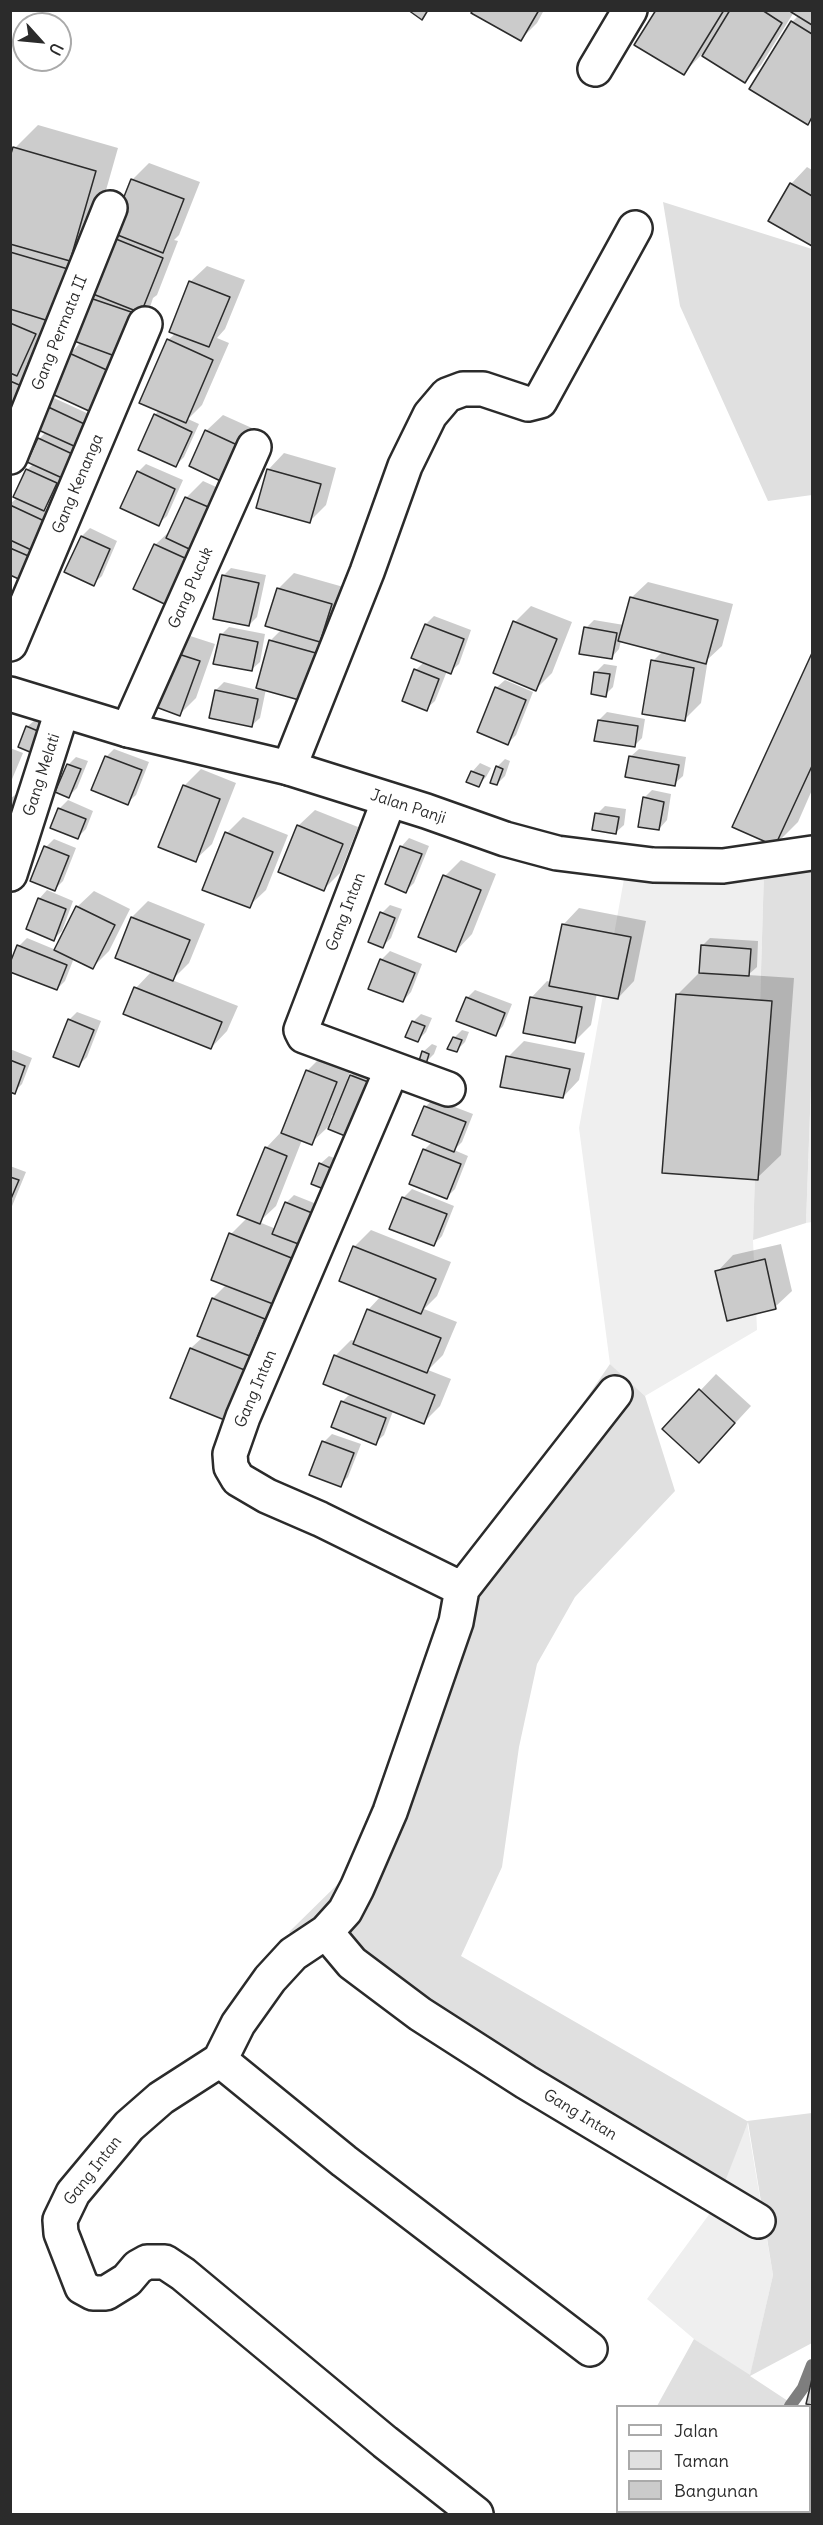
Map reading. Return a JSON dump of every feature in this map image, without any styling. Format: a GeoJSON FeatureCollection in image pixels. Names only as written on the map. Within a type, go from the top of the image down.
{"type":"FeatureCollection","features":[{"type":"Feature","properties":{"kind":"street"},"geometry":{"type":"LineString","coordinates":[[595,69],[630,10]]}},
{"type":"Feature","properties":{"kind":"street","name":"Gang Permata II"},"geometry":{"type":"LineString","coordinates":[[10,457],[110,208]]}},
{"type":"Feature","properties":{"kind":"street"},"geometry":{"type":"LineString","coordinates":[[289,768],[367,572],[405,466],[430,415],[447,395],[463,389],[483,389],[528,404],[540,401],[635,228]]}},
{"type":"Feature","properties":{"kind":"street","name":"Gang Kenanga"},"geometry":{"type":"LineString","coordinates":[[10,644],[145,324]]}},
{"type":"Feature","properties":{"kind":"street","name":"Gang Pucuk"},"geometry":{"type":"LineString","coordinates":[[128,730],[254,447]]}},
{"type":"Feature","properties":{"kind":"street","name":"Jalan Panji"},"geometry":{"type":"LineString","coordinates":[[10,694],[128,730],[289,768],[505,839],[557,853],[653,865],[723,866],[813,852]]}},
{"type":"Feature","properties":{"kind":"street","name":"Gang Melati"},"geometry":{"type":"LineString","coordinates":[[10,874],[62,711]]}},
{"type":"Feature","properties":{"kind":"street","name":"Gang Intan"},"geometry":{"type":"LineString","coordinates":[[389,800],[301,1030],[304,1036],[448,1089]]}},
{"type":"Feature","properties":{"kind":"street","name":"Gang Intan"},"geometry":{"type":"LineString","coordinates":[[392,1069],[243,1417],[230,1454],[231,1467],[238,1479],[267,1496],[320,1518],[462,1589]]}},
{"type":"Feature","properties":{"kind":"street"},"geometry":{"type":"LineString","coordinates":[[591,2349],[344,2161],[220,2060],[238,2024],[270,1979],[293,1954],[326,1932],[349,1903],[390,1812],[456,1622],[462,1589],[615,1392]]}},
{"type":"Feature","properties":{"kind":"street","name":"Gang Intan"},"geometry":{"type":"LineString","coordinates":[[326,1932],[352,1963],[420,2014],[526,2082],[758,2221]]}},
{"type":"Feature","properties":{"kind":"street","name":"Gang Intan"},"geometry":{"type":"LineString","coordinates":[[220,2060],[161,2098],[129,2126],[69,2199],[60,2220],[61,2233],[82,2287],[93,2293],[106,2293],[127,2280],[138,2266],[147,2262],[165,2262],[183,2274],[385,2442],[476,2514]]}},
{"type":"Feature","properties":{"kind":"shaded area"},"geometry":{"type":"Polygon","coordinates":[[[626,868],[764,871],[753,1240],[757,1330],[645,1396],[610,1364],[579,1128],[626,868]]]}},
{"type":"Feature","properties":{"kind":"shaded area"},"geometry":{"type":"Polygon","coordinates":[[[812,1058],[812,1222],[806,1223],[812,1058]]]}},
{"type":"Feature","properties":{"kind":"shaded area"},"geometry":{"type":"Polygon","coordinates":[[[747,2121],[773,2275],[750,2376],[694,2339],[647,2299],[716,2205],[747,2121]]]}},
{"type":"Feature","properties":{"kind":"green space"},"geometry":{"type":"Polygon","coordinates":[[[663,202],[812,249],[812,495],[768,501],[680,306],[663,202]]]}},
{"type":"Feature","properties":{"kind":"green space"},"geometry":{"type":"Polygon","coordinates":[[[812,854],[812,1058],[806,1223],[753,1240],[764,871],[812,854]]]}},
{"type":"Feature","properties":{"kind":"green space"},"geometry":{"type":"Polygon","coordinates":[[[610,1364],[645,1396],[675,1491],[575,1597],[537,1664],[519,1747],[502,1867],[461,1956],[747,2121],[812,2113],[812,2343],[750,2376],[791,2403],[790,2405],[658,2405],[694,2339],[750,2375],[773,2275],[748,2122],[716,2205],[666,2185],[289,1932],[345,1877],[449,1597],[610,1364]]]}},
{"type":"Feature","properties":{"kind":"green space"},"geometry":{"type":"Polygon","coordinates":[[[624,2513],[748,2514],[625,2514],[624,2513]]]}},
{"type":"Feature","properties":{"kind":"building"},"geometry":{"type":"Polygon","coordinates":[[[408,10],[428,10],[422,20],[408,10]]]}},
{"type":"Feature","properties":{"kind":"building"},"geometry":{"type":"Polygon","coordinates":[[[473,10],[539,10],[521,41],[471,13],[473,10]]]}},
{"type":"Feature","properties":{"kind":"building"},"geometry":{"type":"Polygon","coordinates":[[[656,10],[724,10],[684,75],[634,45],[656,10]]]}},
{"type":"Feature","properties":{"kind":"building"},"geometry":{"type":"Polygon","coordinates":[[[730,10],[762,10],[782,23],[745,83],[702,56],[730,10]]]}},
{"type":"Feature","properties":{"kind":"building"},"geometry":{"type":"Polygon","coordinates":[[[792,10],[812,10],[812,25],[791,12],[792,10]]]}},
{"type":"Feature","properties":{"kind":"building"},"geometry":{"type":"Polygon","coordinates":[[[791,21],[812,34],[812,117],[808,125],[749,89],[791,21]]]}},
{"type":"Feature","properties":{"kind":"building"},"geometry":{"type":"Polygon","coordinates":[[[13,147],[96,171],[70,261],[10,244],[10,157],[13,147]]]}},
{"type":"Feature","properties":{"kind":"building"},"geometry":{"type":"Polygon","coordinates":[[[131,179],[184,199],[163,253],[110,232],[131,179]]]}},
{"type":"Feature","properties":{"kind":"building"},"geometry":{"type":"Polygon","coordinates":[[[790,183],[812,196],[812,246],[768,221],[790,183]]]}},
{"type":"Feature","properties":{"kind":"building"},"geometry":{"type":"Polygon","coordinates":[[[111,237],[163,258],[141,313],[88,292],[111,237]]]}},
{"type":"Feature","properties":{"kind":"building"},"geometry":{"type":"Polygon","coordinates":[[[10,252],[68,269],[52,322],[10,309],[10,252]]]}},
{"type":"Feature","properties":{"kind":"building"},"geometry":{"type":"Polygon","coordinates":[[[189,281],[230,297],[209,347],[169,332],[189,281]]]}},
{"type":"Feature","properties":{"kind":"building"},"geometry":{"type":"Polygon","coordinates":[[[90,298],[140,315],[123,359],[74,341],[90,298]]]}},
{"type":"Feature","properties":{"kind":"building"},"geometry":{"type":"Polygon","coordinates":[[[10,323],[36,334],[17,376],[10,373],[10,323]]]}},
{"type":"Feature","properties":{"kind":"building"},"geometry":{"type":"Polygon","coordinates":[[[167,339],[213,360],[186,423],[139,403],[167,339]]]}},
{"type":"Feature","properties":{"kind":"building"},"geometry":{"type":"Polygon","coordinates":[[[69,353],[120,376],[102,417],[50,393],[69,353]]]}},
{"type":"Feature","properties":{"kind":"building"},"geometry":{"type":"Polygon","coordinates":[[[10,381],[24,387],[10,417],[10,381]]]}},
{"type":"Feature","properties":{"kind":"building"},"geometry":{"type":"Polygon","coordinates":[[[44,405],[95,429],[85,451],[34,428],[44,405]]]}},
{"type":"Feature","properties":{"kind":"building"},"geometry":{"type":"Polygon","coordinates":[[[154,414],[192,432],[176,467],[138,450],[154,414]]]}},
{"type":"Feature","properties":{"kind":"building"},"geometry":{"type":"Polygon","coordinates":[[[205,430],[248,450],[231,486],[189,466],[205,430]]]}},
{"type":"Feature","properties":{"kind":"building"},"geometry":{"type":"Polygon","coordinates":[[[38,438],[81,458],[71,482],[27,462],[38,438]]]}},
{"type":"Feature","properties":{"kind":"building"},"geometry":{"type":"Polygon","coordinates":[[[26,469],[57,483],[44,511],[13,497],[26,469]]]}},
{"type":"Feature","properties":{"kind":"building"},"geometry":{"type":"Polygon","coordinates":[[[267,469],[321,484],[310,523],[256,508],[267,469]]]}},
{"type":"Feature","properties":{"kind":"building"},"geometry":{"type":"Polygon","coordinates":[[[137,471],[175,489],[159,526],[120,508],[137,471]]]}},
{"type":"Feature","properties":{"kind":"building"},"geometry":{"type":"Polygon","coordinates":[[[185,497],[220,512],[202,555],[166,538],[185,497]]]}},
{"type":"Feature","properties":{"kind":"building"},"geometry":{"type":"Polygon","coordinates":[[[10,505],[55,526],[42,555],[10,540],[10,505]]]}},
{"type":"Feature","properties":{"kind":"building"},"geometry":{"type":"Polygon","coordinates":[[[81,536],[110,549],[94,586],[64,572],[81,536]]]}},
{"type":"Feature","properties":{"kind":"building"},"geometry":{"type":"Polygon","coordinates":[[[154,544],[198,564],[177,610],[133,589],[154,544]]]}},
{"type":"Feature","properties":{"kind":"building"},"geometry":{"type":"Polygon","coordinates":[[[10,548],[33,558],[23,581],[10,575],[10,548]]]}},
{"type":"Feature","properties":{"kind":"building"},"geometry":{"type":"Polygon","coordinates":[[[222,575],[259,583],[249,626],[213,619],[222,575]]]}},
{"type":"Feature","properties":{"kind":"building"},"geometry":{"type":"Polygon","coordinates":[[[277,588],[332,604],[320,642],[265,626],[277,588]]]}},
{"type":"Feature","properties":{"kind":"building"},"geometry":{"type":"Polygon","coordinates":[[[630,597],[718,620],[706,664],[618,641],[630,597]]]}},
{"type":"Feature","properties":{"kind":"building"},"geometry":{"type":"Polygon","coordinates":[[[513,621],[557,639],[536,691],[493,673],[513,621]]]}},
{"type":"Feature","properties":{"kind":"building"},"geometry":{"type":"Polygon","coordinates":[[[425,624],[464,639],[451,674],[411,658],[425,624]]]}},
{"type":"Feature","properties":{"kind":"building"},"geometry":{"type":"Polygon","coordinates":[[[584,627],[617,633],[612,659],[579,654],[584,627]]]}},
{"type":"Feature","properties":{"kind":"building"},"geometry":{"type":"Polygon","coordinates":[[[220,634],[258,642],[252,671],[213,664],[220,634]]]}},
{"type":"Feature","properties":{"kind":"building"},"geometry":{"type":"Polygon","coordinates":[[[269,640],[323,655],[310,703],[256,688],[269,640]]]}},
{"type":"Feature","properties":{"kind":"building"},"geometry":{"type":"Polygon","coordinates":[[[166,650],[200,661],[180,716],[148,704],[166,650]]]}},
{"type":"Feature","properties":{"kind":"building"},"geometry":{"type":"Polygon","coordinates":[[[812,653],[812,766],[775,846],[732,827],[812,653]]]}},
{"type":"Feature","properties":{"kind":"building"},"geometry":{"type":"Polygon","coordinates":[[[651,660],[694,668],[685,721],[642,714],[651,660]]]}},
{"type":"Feature","properties":{"kind":"building"},"geometry":{"type":"Polygon","coordinates":[[[414,669],[439,679],[427,711],[402,701],[414,669]]]}},
{"type":"Feature","properties":{"kind":"building"},"geometry":{"type":"Polygon","coordinates":[[[594,672],[610,674],[606,697],[591,694],[594,672]]]}},
{"type":"Feature","properties":{"kind":"building"},"geometry":{"type":"Polygon","coordinates":[[[495,687],[526,700],[508,745],[477,732],[495,687]]]}},
{"type":"Feature","properties":{"kind":"building"},"geometry":{"type":"Polygon","coordinates":[[[215,690],[258,699],[252,727],[209,718],[215,690]]]}},
{"type":"Feature","properties":{"kind":"building"},"geometry":{"type":"Polygon","coordinates":[[[598,720],[638,726],[635,747],[594,741],[598,720]]]}},
{"type":"Feature","properties":{"kind":"building"},"geometry":{"type":"Polygon","coordinates":[[[26,726],[45,734],[37,755],[18,747],[26,726]]]}},
{"type":"Feature","properties":{"kind":"building"},"geometry":{"type":"Polygon","coordinates":[[[105,756],[142,770],[128,805],[91,790],[105,756]]]}},
{"type":"Feature","properties":{"kind":"building"},"geometry":{"type":"Polygon","coordinates":[[[629,756],[679,765],[675,786],[625,777],[629,756]]]}},
{"type":"Feature","properties":{"kind":"building"},"geometry":{"type":"Polygon","coordinates":[[[67,764],[81,769],[69,798],[55,792],[67,764]]]}},
{"type":"Feature","properties":{"kind":"building"},"geometry":{"type":"Polygon","coordinates":[[[496,766],[503,769],[497,785],[490,783],[496,766]]]}},
{"type":"Feature","properties":{"kind":"building"},"geometry":{"type":"Polygon","coordinates":[[[471,771],[484,776],[479,787],[466,782],[471,771]]]}},
{"type":"Feature","properties":{"kind":"building"},"geometry":{"type":"Polygon","coordinates":[[[183,785],[220,799],[196,862],[158,847],[183,785]]]}},
{"type":"Feature","properties":{"kind":"building"},"geometry":{"type":"Polygon","coordinates":[[[643,797],[664,802],[659,830],[638,827],[643,797]]]}},
{"type":"Feature","properties":{"kind":"building"},"geometry":{"type":"Polygon","coordinates":[[[58,808],[86,819],[78,839],[50,828],[58,808]]]}},
{"type":"Feature","properties":{"kind":"building"},"geometry":{"type":"Polygon","coordinates":[[[595,813],[619,817],[616,834],[592,830],[595,813]]]}},
{"type":"Feature","properties":{"kind":"building"},"geometry":{"type":"Polygon","coordinates":[[[297,825],[343,844],[324,891],[278,872],[297,825]]]}},
{"type":"Feature","properties":{"kind":"building"},"geometry":{"type":"Polygon","coordinates":[[[225,832],[273,852],[250,908],[202,890],[225,832]]]}},
{"type":"Feature","properties":{"kind":"building"},"geometry":{"type":"Polygon","coordinates":[[[44,846],[69,856],[55,891],[30,881],[44,846]]]}},
{"type":"Feature","properties":{"kind":"building"},"geometry":{"type":"Polygon","coordinates":[[[400,846],[422,854],[406,893],[385,884],[400,846]]]}},
{"type":"Feature","properties":{"kind":"building"},"geometry":{"type":"Polygon","coordinates":[[[443,875],[481,890],[456,952],[418,937],[443,875]]]}},
{"type":"Feature","properties":{"kind":"building"},"geometry":{"type":"Polygon","coordinates":[[[38,898],[66,909],[54,941],[26,929],[38,898]]]}},
{"type":"Feature","properties":{"kind":"building"},"geometry":{"type":"Polygon","coordinates":[[[76,906],[115,925],[93,969],[54,950],[76,906]]]}},
{"type":"Feature","properties":{"kind":"building"},"geometry":{"type":"Polygon","coordinates":[[[380,912],[395,918],[383,948],[368,942],[380,912]]]}},
{"type":"Feature","properties":{"kind":"building"},"geometry":{"type":"Polygon","coordinates":[[[131,917],[190,940],[173,981],[115,958],[131,917]]]}},
{"type":"Feature","properties":{"kind":"building"},"geometry":{"type":"Polygon","coordinates":[[[562,924],[631,937],[618,999],[549,986],[562,924]]]}},
{"type":"Feature","properties":{"kind":"building"},"geometry":{"type":"Polygon","coordinates":[[[17,945],[67,965],[57,990],[10,972],[10,963],[17,945]]]}},
{"type":"Feature","properties":{"kind":"building"},"geometry":{"type":"Polygon","coordinates":[[[701,945],[751,949],[749,976],[699,973],[701,945]]]}},
{"type":"Feature","properties":{"kind":"building"},"geometry":{"type":"Polygon","coordinates":[[[380,959],[415,973],[403,1002],[368,989],[380,959]]]}},
{"type":"Feature","properties":{"kind":"building"},"geometry":{"type":"Polygon","coordinates":[[[134,987],[222,1022],[211,1049],[123,1014],[134,987]]]}},
{"type":"Feature","properties":{"kind":"building"},"geometry":{"type":"Polygon","coordinates":[[[676,994],[772,1001],[758,1180],[662,1173],[676,994]]]}},
{"type":"Feature","properties":{"kind":"building"},"geometry":{"type":"Polygon","coordinates":[[[466,997],[505,1013],[496,1036],[456,1021],[466,997]]]}},
{"type":"Feature","properties":{"kind":"building"},"geometry":{"type":"Polygon","coordinates":[[[530,997],[582,1007],[575,1043],[523,1033],[530,997]]]}},
{"type":"Feature","properties":{"kind":"building"},"geometry":{"type":"Polygon","coordinates":[[[68,1019],[94,1030],[79,1067],[53,1057],[68,1019]]]}},
{"type":"Feature","properties":{"kind":"building"},"geometry":{"type":"Polygon","coordinates":[[[412,1021],[425,1026],[418,1042],[405,1037],[412,1021]]]}},
{"type":"Feature","properties":{"kind":"building"},"geometry":{"type":"Polygon","coordinates":[[[453,1037],[462,1040],[457,1052],[447,1049],[453,1037]]]}},
{"type":"Feature","properties":{"kind":"building"},"geometry":{"type":"Polygon","coordinates":[[[422,1051],[429,1054],[426,1064],[419,1061],[422,1051]]]}},
{"type":"Feature","properties":{"kind":"building"},"geometry":{"type":"Polygon","coordinates":[[[506,1056],[570,1069],[563,1098],[500,1087],[506,1056]]]}},
{"type":"Feature","properties":{"kind":"building"},"geometry":{"type":"Polygon","coordinates":[[[10,1060],[25,1066],[15,1094],[10,1092],[10,1060]]]}},
{"type":"Feature","properties":{"kind":"building"},"geometry":{"type":"Polygon","coordinates":[[[306,1070],[337,1082],[312,1145],[281,1133],[306,1070]]]}},
{"type":"Feature","properties":{"kind":"building"},"geometry":{"type":"Polygon","coordinates":[[[350,1075],[376,1085],[355,1140],[328,1129],[350,1075]]]}},
{"type":"Feature","properties":{"kind":"building"},"geometry":{"type":"Polygon","coordinates":[[[424,1106],[466,1122],[454,1152],[412,1135],[424,1106]]]}},
{"type":"Feature","properties":{"kind":"building"},"geometry":{"type":"Polygon","coordinates":[[[265,1147],[287,1156],[260,1224],[237,1215],[265,1147]]]}},
{"type":"Feature","properties":{"kind":"building"},"geometry":{"type":"Polygon","coordinates":[[[423,1149],[461,1164],[447,1199],[409,1184],[423,1149]]]}},
{"type":"Feature","properties":{"kind":"building"},"geometry":{"type":"Polygon","coordinates":[[[319,1163],[342,1173],[334,1193],[311,1184],[319,1163]]]}},
{"type":"Feature","properties":{"kind":"building"},"geometry":{"type":"Polygon","coordinates":[[[10,1177],[19,1180],[10,1201],[10,1177]]]}},
{"type":"Feature","properties":{"kind":"building"},"geometry":{"type":"Polygon","coordinates":[[[402,1197],[447,1214],[434,1246],[389,1229],[402,1197]]]}},
{"type":"Feature","properties":{"kind":"building"},"geometry":{"type":"Polygon","coordinates":[[[285,1202],[322,1217],[309,1248],[272,1234],[285,1202]]]}},
{"type":"Feature","properties":{"kind":"building"},"geometry":{"type":"Polygon","coordinates":[[[229,1233],[304,1263],[286,1309],[211,1280],[229,1233]]]}},
{"type":"Feature","properties":{"kind":"building"},"geometry":{"type":"Polygon","coordinates":[[[353,1246],[436,1279],[421,1314],[339,1281],[353,1246]]]}},
{"type":"Feature","properties":{"kind":"building"},"geometry":{"type":"Polygon","coordinates":[[[765,1259],[776,1309],[727,1321],[715,1271],[765,1259]]]}},
{"type":"Feature","properties":{"kind":"building"},"geometry":{"type":"Polygon","coordinates":[[[212,1298],[265,1319],[250,1356],[197,1336],[212,1298]]]}},
{"type":"Feature","properties":{"kind":"building"},"geometry":{"type":"Polygon","coordinates":[[[367,1309],[441,1338],[427,1373],[353,1344],[367,1309]]]}},
{"type":"Feature","properties":{"kind":"building"},"geometry":{"type":"Polygon","coordinates":[[[190,1348],[252,1373],[232,1423],[170,1398],[190,1348]]]}},
{"type":"Feature","properties":{"kind":"building"},"geometry":{"type":"Polygon","coordinates":[[[334,1355],[435,1395],[424,1424],[323,1384],[334,1355]]]}},
{"type":"Feature","properties":{"kind":"building"},"geometry":{"type":"Polygon","coordinates":[[[699,1389],[735,1423],[699,1463],[662,1429],[699,1389]]]}},
{"type":"Feature","properties":{"kind":"building"},"geometry":{"type":"Polygon","coordinates":[[[341,1401],[386,1418],[376,1445],[331,1427],[341,1401]]]}},
{"type":"Feature","properties":{"kind":"building"},"geometry":{"type":"Polygon","coordinates":[[[322,1441],[354,1453],[341,1487],[309,1475],[322,1441]]]}},
{"type":"Feature","properties":{"kind":"building"},"geometry":{"type":"Polygon","coordinates":[[[812,2379],[812,2405],[806,2404],[812,2379]]]}},
{"type":"Feature","properties":{"kind":"building"},"geometry":{"type":"Polygon","coordinates":[[[811,2476],[812,2477],[812,2514],[804,2513],[811,2513],[811,2476]]]}},
{"type":"Feature","properties":{"kind":"waterway"},"geometry":{"type":"LineString","coordinates":[[791,2405],[803,2388],[812,2365]]}}]}
